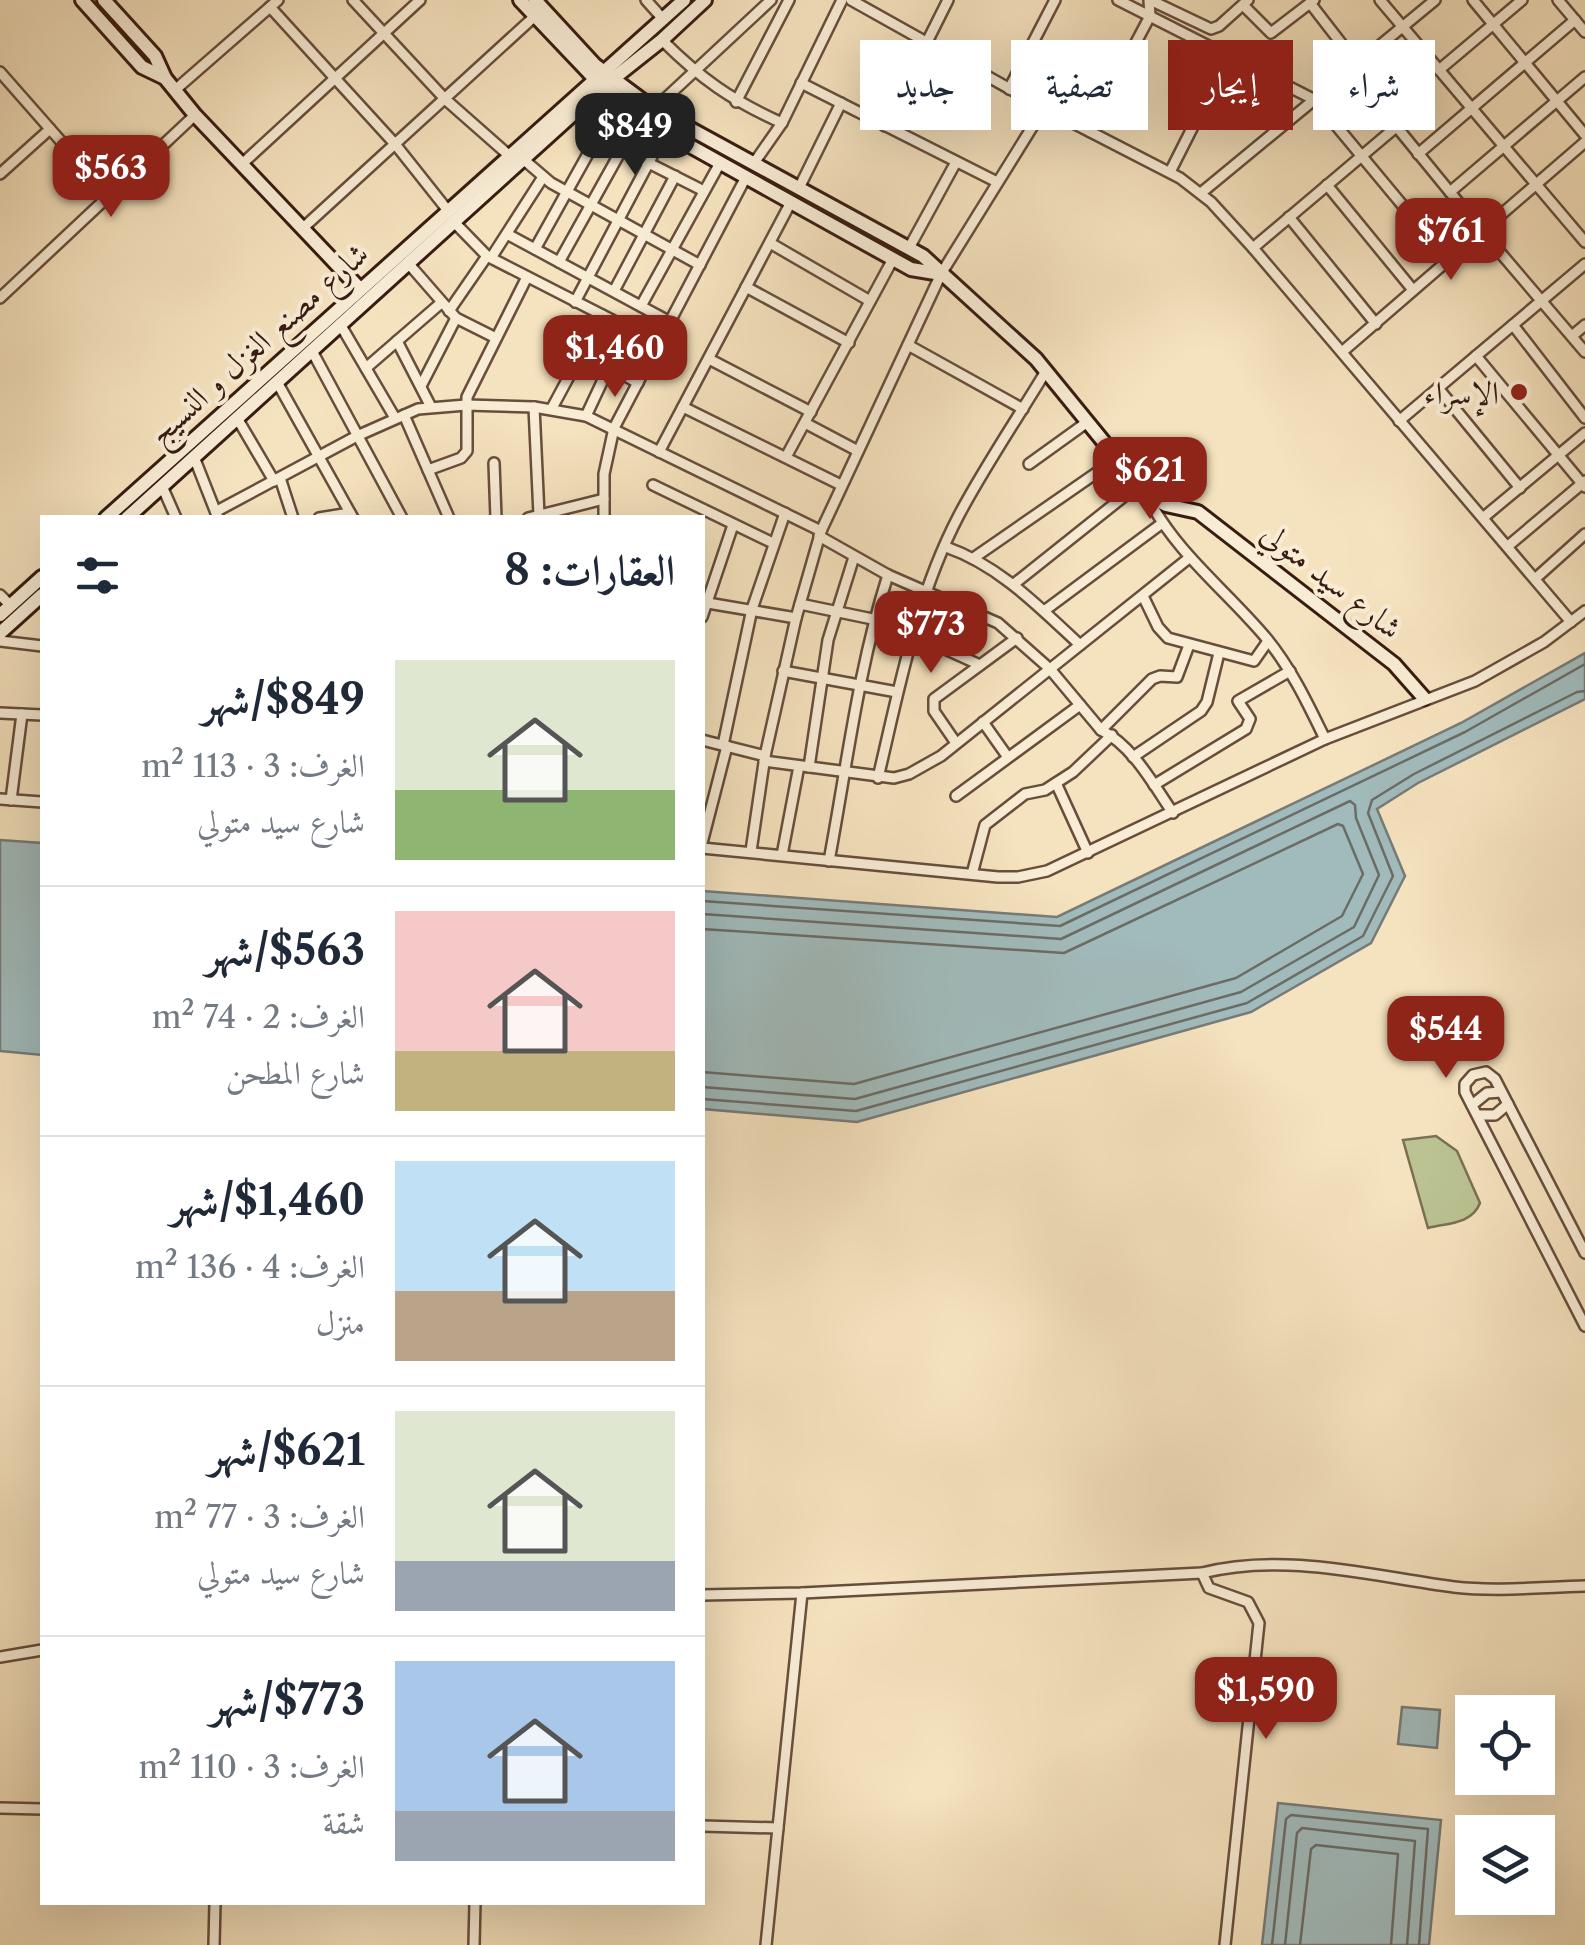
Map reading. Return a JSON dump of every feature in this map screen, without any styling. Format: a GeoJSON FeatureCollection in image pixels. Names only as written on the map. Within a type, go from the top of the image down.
{"type":"FeatureCollection","features":[{"type":"Feature","properties":{"kind":"street"},"geometry":{"type":"LineString","coordinates":[[82,0],[142,67],[165,78]]}},
{"type":"Feature","properties":{"kind":"street"},"geometry":{"type":"LineString","coordinates":[[104,0],[156,56],[165,78],[195,115],[360,288]]}},
{"type":"Feature","properties":{"kind":"street"},"geometry":{"type":"LineString","coordinates":[[353,0],[445,99],[517,160],[700,266]]}},
{"type":"Feature","properties":{"kind":"street"},"geometry":{"type":"LineString","coordinates":[[242,164],[420,0]]}},
{"type":"Feature","properties":{"kind":"street"},"geometry":{"type":"LineString","coordinates":[[520,0],[664,132],[893,259],[919,272],[940,274]]}},
{"type":"Feature","properties":{"kind":"street"},"geometry":{"type":"LineString","coordinates":[[536,0],[604,79],[909,248],[980,306],[1046,371],[1142,490],[1161,524],[1268,641],[1290,670],[1326,739]]}},
{"type":"Feature","properties":{"kind":"street"},"geometry":{"type":"LineString","coordinates":[[646,0],[662,19]]}},
{"type":"Feature","properties":{"kind":"street"},"geometry":{"type":"LineString","coordinates":[[451,216],[517,160],[684,0]]}},
{"type":"Feature","properties":{"kind":"street"},"geometry":{"type":"LineString","coordinates":[[604,79],[662,40],[705,0]]}},
{"type":"Feature","properties":{"kind":"street"},"geometry":{"type":"LineString","coordinates":[[654,108],[771,0]]}},
{"type":"Feature","properties":{"kind":"street"},"geometry":{"type":"LineString","coordinates":[[736,102],[790,0]]}},
{"type":"Feature","properties":{"kind":"street"},"geometry":{"type":"LineString","coordinates":[[754,163],[782,123],[840,3],[826,0]]}},
{"type":"Feature","properties":{"kind":"street"},"geometry":{"type":"LineString","coordinates":[[850,0],[922,40]]}},
{"type":"Feature","properties":{"kind":"street"},"geometry":{"type":"LineString","coordinates":[[928,40],[948,0]]}},
{"type":"Feature","properties":{"kind":"street"},"geometry":{"type":"LineString","coordinates":[[991,78],[1009,88],[1054,0]]}},
{"type":"Feature","properties":{"kind":"street"},"geometry":{"type":"LineString","coordinates":[[1118,0],[1196,40]]}},
{"type":"Feature","properties":{"kind":"street"},"geometry":{"type":"LineString","coordinates":[[1337,40],[1312,2],[1271,34],[1246,2],[1211,29],[1150,0],[1150,16],[1088,131],[1170,172],[1201,193],[1253,248],[1571,622]]}},
{"type":"Feature","properties":{"kind":"street"},"geometry":{"type":"LineString","coordinates":[[1380,0],[1585,242]]}},
{"type":"Feature","properties":{"kind":"street"},"geometry":{"type":"LineString","coordinates":[[1389,40],[1435,0]]}},
{"type":"Feature","properties":{"kind":"street"},"geometry":{"type":"LineString","coordinates":[[1342,352],[1585,138],[1472,0]]}},
{"type":"Feature","properties":{"kind":"street"},"geometry":{"type":"LineString","coordinates":[[1439,70],[1522,0]]}},
{"type":"Feature","properties":{"kind":"street"},"geometry":{"type":"LineString","coordinates":[[1558,0],[1585,32]]}},
{"type":"Feature","properties":{"kind":"street"},"geometry":{"type":"LineString","coordinates":[[175,90],[274,3],[489,257],[659,344]]}},
{"type":"Feature","properties":{"kind":"street"},"geometry":{"type":"LineString","coordinates":[[303,228],[535,16]]}},
{"type":"Feature","properties":{"kind":"street"},"geometry":{"type":"LineString","coordinates":[[1418,154],[1575,20]]}},
{"type":"Feature","properties":{"kind":"street"},"geometry":{"type":"LineString","coordinates":[[662,40],[694,72],[736,102],[782,123]]}},
{"type":"Feature","properties":{"kind":"street"},"geometry":{"type":"LineString","coordinates":[[0,72],[109,196]]}},
{"type":"Feature","properties":{"kind":"street"},"geometry":{"type":"LineString","coordinates":[[1450,192],[1585,77]]}},
{"type":"Feature","properties":{"kind":"street"},"geometry":{"type":"LineString","coordinates":[[801,84],[860,113]]}},
{"type":"Feature","properties":{"kind":"street"},"geometry":{"type":"LineString","coordinates":[[1201,193],[1313,102]]}},
{"type":"Feature","properties":{"kind":"street"},"geometry":{"type":"LineString","coordinates":[[799,188],[840,103]]}},
{"type":"Feature","properties":{"kind":"street"},"geometry":{"type":"LineString","coordinates":[[0,298],[195,115]]}},
{"type":"Feature","properties":{"kind":"street"},"geometry":{"type":"LineString","coordinates":[[0,174],[50,129]]}},
{"type":"Feature","properties":{"kind":"street"},"geometry":{"type":"LineString","coordinates":[[893,130],[998,182]]}},
{"type":"Feature","properties":{"kind":"street"},"geometry":{"type":"LineString","coordinates":[[750,851],[783,671],[821,534],[940,274],[1030,130]]}},
{"type":"Feature","properties":{"kind":"street"},"geometry":{"type":"LineString","coordinates":[[1170,172],[1191,130]]}},
{"type":"Feature","properties":{"kind":"street"},"geometry":{"type":"LineString","coordinates":[[1341,130],[1448,260]]}},
{"type":"Feature","properties":{"kind":"street"},"geometry":{"type":"LineString","coordinates":[[1253,248],[1392,130]]}},
{"type":"Feature","properties":{"kind":"street"},"geometry":{"type":"LineString","coordinates":[[1398,130],[1585,352]]}},
{"type":"Feature","properties":{"kind":"street"},"geometry":{"type":"LineString","coordinates":[[535,249],[596,131],[622,150],[704,191]]}},
{"type":"Feature","properties":{"kind":"street"},"geometry":{"type":"LineString","coordinates":[[575,302],[664,132]]}},
{"type":"Feature","properties":{"kind":"street"},"geometry":{"type":"LineString","coordinates":[[559,262],[622,150]]}},
{"type":"Feature","properties":{"kind":"street"},"geometry":{"type":"LineString","coordinates":[[909,248],[956,162]]}},
{"type":"Feature","properties":{"kind":"street"},"geometry":{"type":"LineString","coordinates":[[640,306],[720,163]]}},
{"type":"Feature","properties":{"kind":"street"},"geometry":{"type":"LineString","coordinates":[[614,292],[675,176]]}},
{"type":"Feature","properties":{"kind":"street"},"geometry":{"type":"LineString","coordinates":[[420,386],[449,311],[507,234],[543,177]]}},
{"type":"Feature","properties":{"kind":"street"},"geometry":{"type":"LineString","coordinates":[[604,515],[604,474],[614,428],[746,178]]}},
{"type":"Feature","properties":{"kind":"street"},"geometry":{"type":"LineString","coordinates":[[1327,185],[1414,290]]}},
{"type":"Feature","properties":{"kind":"street"},"geometry":{"type":"LineString","coordinates":[[659,452],[791,202]]}},
{"type":"Feature","properties":{"kind":"street","name":"شارع مصنع الغزل و النسيج"},"geometry":{"type":"LineString","coordinates":[[130,515],[408,263],[451,216]]}},
{"type":"Feature","properties":{"kind":"street","name":"شارع مصنع الغزل و النسيج"},"geometry":{"type":"LineString","coordinates":[[109,515],[360,288],[451,216]]}},
{"type":"Feature","properties":{"kind":"street"},"geometry":{"type":"LineString","coordinates":[[1289,217],[1376,324]]}},
{"type":"Feature","properties":{"kind":"street"},"geometry":{"type":"LineString","coordinates":[[507,234],[670,322]]}},
{"type":"Feature","properties":{"kind":"street"},"geometry":{"type":"LineString","coordinates":[[770,243],[870,301]]}},
{"type":"Feature","properties":{"kind":"street"},"geometry":{"type":"LineString","coordinates":[[786,457],[893,259]]}},
{"type":"Feature","properties":{"kind":"street"},"geometry":{"type":"LineString","coordinates":[[408,263],[449,311],[496,338]]}},
{"type":"Feature","properties":{"kind":"street"},"geometry":{"type":"LineString","coordinates":[[1399,421],[1585,264]]}},
{"type":"Feature","properties":{"kind":"street"},"geometry":{"type":"LineString","coordinates":[[428,470],[462,458],[467,452],[466,406],[470,390],[527,277]]}},
{"type":"Feature","properties":{"kind":"street"},"geometry":{"type":"LineString","coordinates":[[746,287],[848,343]]}},
{"type":"Feature","properties":{"kind":"street"},"geometry":{"type":"LineString","coordinates":[[366,368],[397,341],[449,311]]}},
{"type":"Feature","properties":{"kind":"street"},"geometry":{"type":"LineString","coordinates":[[552,408],[602,316]]}},
{"type":"Feature","properties":{"kind":"street"},"geometry":{"type":"LineString","coordinates":[[340,324],[400,416],[448,515]]}},
{"type":"Feature","properties":{"kind":"street"},"geometry":{"type":"LineString","coordinates":[[1572,336],[1585,324]]}},
{"type":"Feature","properties":{"kind":"street"},"geometry":{"type":"LineString","coordinates":[[1513,325],[1585,418]]}},
{"type":"Feature","properties":{"kind":"street"},"geometry":{"type":"LineString","coordinates":[[397,341],[431,407]]}},
{"type":"Feature","properties":{"kind":"street"},"geometry":{"type":"LineString","coordinates":[[908,344],[1023,409]]}},
{"type":"Feature","properties":{"kind":"street"},"geometry":{"type":"LineString","coordinates":[[312,350],[400,515]]}},
{"type":"Feature","properties":{"kind":"street"},"geometry":{"type":"LineString","coordinates":[[582,352],[638,383]]}},
{"type":"Feature","properties":{"kind":"street"},"geometry":{"type":"LineString","coordinates":[[1476,356],[1584,484],[1508,546]]}},
{"type":"Feature","properties":{"kind":"street"},"geometry":{"type":"LineString","coordinates":[[709,359],[811,412]]}},
{"type":"Feature","properties":{"kind":"street"},"geometry":{"type":"LineString","coordinates":[[586,416],[610,367]]}},
{"type":"Feature","properties":{"kind":"street"},"geometry":{"type":"LineString","coordinates":[[878,778],[897,692],[926,592],[959,516],[1046,371]]}},
{"type":"Feature","properties":{"kind":"street"},"geometry":{"type":"LineString","coordinates":[[277,382],[352,515]]}},
{"type":"Feature","properties":{"kind":"street"},"geometry":{"type":"LineString","coordinates":[[1438,388],[1520,488]]}},
{"type":"Feature","properties":{"kind":"street"},"geometry":{"type":"LineString","coordinates":[[534,406],[539,515],[604,499]]}},
{"type":"Feature","properties":{"kind":"street"},"geometry":{"type":"LineString","coordinates":[[194,457],[217,514],[357,436],[431,407],[534,406],[586,416],[784,513],[888,575],[985,616],[1018,638],[1101,730],[1133,758],[1172,813]]}},
{"type":"Feature","properties":{"kind":"street"},"geometry":{"type":"LineString","coordinates":[[683,407],[841,485]]}},
{"type":"Feature","properties":{"kind":"street"},"geometry":{"type":"LineString","coordinates":[[237,418],[277,479],[292,515]]}},
{"type":"Feature","properties":{"kind":"street"},"geometry":{"type":"LineString","coordinates":[[805,423],[858,451]]}},
{"type":"Feature","properties":{"kind":"street"},"geometry":{"type":"LineString","coordinates":[[1029,464],[1086,423]]}},
{"type":"Feature","properties":{"kind":"street"},"geometry":{"type":"LineString","coordinates":[[1484,517],[1585,432]]}},
{"type":"Feature","properties":{"kind":"street"},"geometry":{"type":"LineString","coordinates":[[975,557],[1115,460]]}},
{"type":"Feature","properties":{"kind":"street"},"geometry":{"type":"LineString","coordinates":[[494,463],[496,515]]}},
{"type":"Feature","properties":{"kind":"street"},"geometry":{"type":"LineString","coordinates":[[654,485],[773,543]]}},
{"type":"Feature","properties":{"kind":"street"},"geometry":{"type":"LineString","coordinates":[[162,486],[175,515]]}},
{"type":"Feature","properties":{"kind":"street"},"geometry":{"type":"LineString","coordinates":[[1014,584],[1142,490]]}},
{"type":"Feature","properties":{"kind":"street","name":"شارع سيد متولي"},"geometry":{"type":"LineString","coordinates":[[1142,490],[1166,505],[1198,512],[1394,664],[1424,698]]}},
{"type":"Feature","properties":{"kind":"street"},"geometry":{"type":"LineString","coordinates":[[706,811],[725,746],[752,609],[784,513]]}},
{"type":"Feature","properties":{"kind":"street"},"geometry":{"type":"LineString","coordinates":[[1044,611],[1161,524]]}},
{"type":"Feature","properties":{"kind":"street"},"geometry":{"type":"LineString","coordinates":[[705,599],[733,525]]}},
{"type":"Feature","properties":{"kind":"street"},"geometry":{"type":"LineString","coordinates":[[1536,578],[1585,534]]}},
{"type":"Feature","properties":{"kind":"street"},"geometry":{"type":"LineString","coordinates":[[946,547],[975,557],[1014,584],[1080,645]]}},
{"type":"Feature","properties":{"kind":"street"},"geometry":{"type":"LineString","coordinates":[[782,856],[836,610],[854,557]]}},
{"type":"Feature","properties":{"kind":"street"},"geometry":{"type":"LineString","coordinates":[[705,741],[804,767],[878,778],[909,774],[956,743],[1189,558]]}},
{"type":"Feature","properties":{"kind":"street"},"geometry":{"type":"LineString","coordinates":[[829,862],[859,684],[888,575]]}},
{"type":"Feature","properties":{"kind":"street"},"geometry":{"type":"LineString","coordinates":[[0,595],[5,610],[40,579]]}},
{"type":"Feature","properties":{"kind":"street"},"geometry":{"type":"LineString","coordinates":[[1143,596],[1164,635],[1190,645],[1254,661],[1268,641]]}},
{"type":"Feature","properties":{"kind":"street"},"geometry":{"type":"LineString","coordinates":[[0,633],[40,597]]}},
{"type":"Feature","properties":{"kind":"street"},"geometry":{"type":"LineString","coordinates":[[705,602],[796,618]]}},
{"type":"Feature","properties":{"kind":"street"},"geometry":{"type":"LineString","coordinates":[[800,604],[875,618],[915,631],[980,665]]}},
{"type":"Feature","properties":{"kind":"street"},"geometry":{"type":"LineString","coordinates":[[705,846],[972,874],[1036,874],[1326,739],[1487,675],[1585,612]]}},
{"type":"Feature","properties":{"kind":"street"},"geometry":{"type":"LineString","coordinates":[[956,743],[932,703],[1018,638]]}},
{"type":"Feature","properties":{"kind":"street"},"geometry":{"type":"LineString","coordinates":[[0,641],[40,646]]}},
{"type":"Feature","properties":{"kind":"street"},"geometry":{"type":"LineString","coordinates":[[1101,730],[1152,679],[1178,676],[1190,645]]}},
{"type":"Feature","properties":{"kind":"street"},"geometry":{"type":"LineString","coordinates":[[1133,758],[1201,711],[1207,702],[1219,654]]}},
{"type":"Feature","properties":{"kind":"street"},"geometry":{"type":"LineString","coordinates":[[1154,785],[1246,729],[1250,719],[1238,701],[1290,670]]}},
{"type":"Feature","properties":{"kind":"street"},"geometry":{"type":"LineString","coordinates":[[783,671],[897,692]]}},
{"type":"Feature","properties":{"kind":"street"},"geometry":{"type":"LineString","coordinates":[[956,796],[1080,704]]}},
{"type":"Feature","properties":{"kind":"street"},"geometry":{"type":"LineString","coordinates":[[0,713],[40,715]]}},
{"type":"Feature","properties":{"kind":"street"},"geometry":{"type":"LineString","coordinates":[[22,714],[6,799],[40,802]]}},
{"type":"Feature","properties":{"kind":"street"},"geometry":{"type":"LineString","coordinates":[[983,722],[1007,756]]}},
{"type":"Feature","properties":{"kind":"street"},"geometry":{"type":"LineString","coordinates":[[972,874],[985,824],[1025,794],[1056,783],[1112,736]]}},
{"type":"Feature","properties":{"kind":"street"},"geometry":{"type":"LineString","coordinates":[[1056,783],[1088,853]]}},
{"type":"Feature","properties":{"kind":"street"},"geometry":{"type":"LineString","coordinates":[[1585,1253],[1492,1075],[1472,1075],[1464,1088],[1585,1326]]}},
{"type":"Feature","properties":{"kind":"street"},"geometry":{"type":"LineString","coordinates":[[1472,1105],[1487,1093],[1501,1092]]}},
{"type":"Feature","properties":{"kind":"street"},"geometry":{"type":"LineString","coordinates":[[1478,1116],[1495,1115],[1508,1104]]}},
{"type":"Feature","properties":{"kind":"street"},"geometry":{"type":"LineString","coordinates":[[705,1594],[802,1593],[1202,1573],[1236,1564],[1277,1564],[1454,1587],[1585,1586]]}},
{"type":"Feature","properties":{"kind":"street"},"geometry":{"type":"LineString","coordinates":[[1202,1573],[1210,1588],[1248,1602],[1259,1623],[1225,1945]]}},
{"type":"Feature","properties":{"kind":"street"},"geometry":{"type":"LineString","coordinates":[[766,1945],[802,1593]]}},
{"type":"Feature","properties":{"kind":"street"},"geometry":{"type":"LineString","coordinates":[[0,1658],[40,1650]]}},
{"type":"Feature","properties":{"kind":"street"},"geometry":{"type":"LineString","coordinates":[[0,1808],[40,1809]]}},
{"type":"Feature","properties":{"kind":"street"},"geometry":{"type":"LineString","coordinates":[[705,1826],[778,1828]]}},
{"type":"Feature","properties":{"kind":"street"},"geometry":{"type":"LineString","coordinates":[[214,1945],[215,1905]]}},
{"type":"Feature","properties":{"kind":"street"},"geometry":{"type":"LineString","coordinates":[[474,1945],[476,1905]]}},
{"type":"Feature","properties":{"kind":"green space"},"geometry":{"type":"Polygon","coordinates":[[[1436,1136],[1457,1151],[1480,1203],[1465,1219],[1428,1228],[1403,1140],[1436,1136]]]}},
{"type":"Feature","properties":{"kind":"water"},"geometry":{"type":"Polygon","coordinates":[[[1585,653],[1585,699],[1418,783],[1377,809],[1405,876],[1371,943],[1251,1012],[857,1122],[705,1109],[705,891],[1057,917],[1461,723],[1585,653]]]}},
{"type":"Feature","properties":{"kind":"water"},"geometry":{"type":"Polygon","coordinates":[[[0,840],[40,843],[40,1055],[0,1051],[0,840]]]}},
{"type":"Feature","properties":{"kind":"water"},"geometry":{"type":"Polygon","coordinates":[[[1402,1707],[1440,1710],[1437,1748],[1398,1744],[1402,1707]]]}},
{"type":"Feature","properties":{"kind":"water"},"geometry":{"type":"Polygon","coordinates":[[[1278,1803],[1441,1820],[1429,1945],[1262,1945],[1278,1803]]]}},
{"type":"Feature","properties":{"kind":"place","name":"الإسراء"},"geometry":{"type":"Point","coordinates":[1519,392]}}]}
